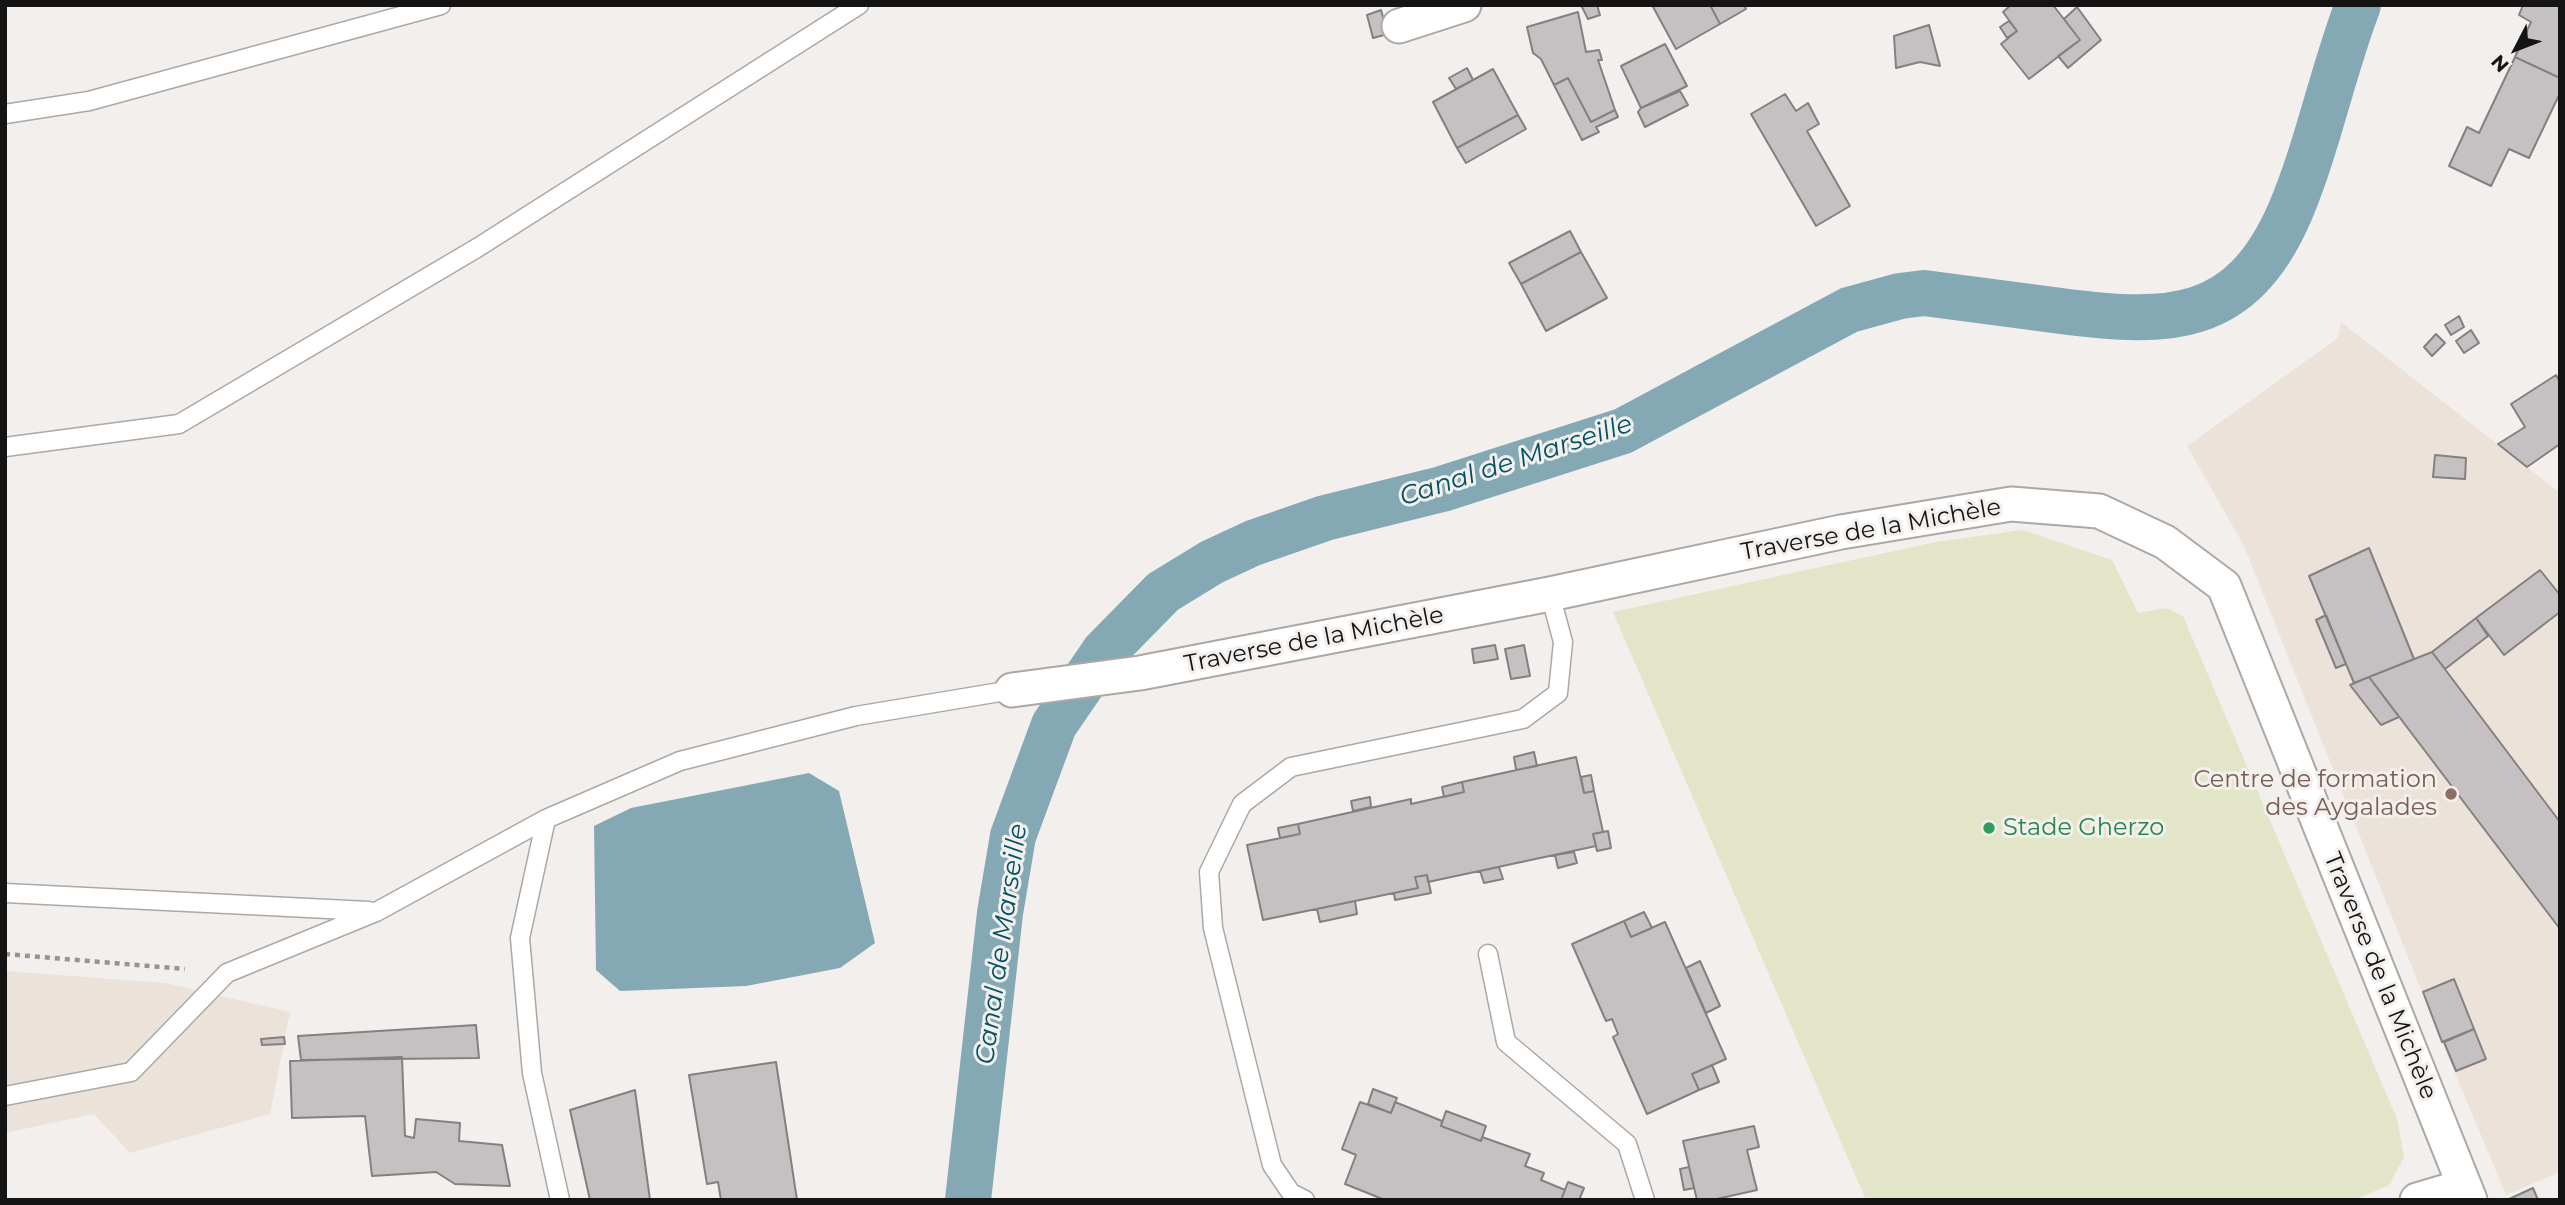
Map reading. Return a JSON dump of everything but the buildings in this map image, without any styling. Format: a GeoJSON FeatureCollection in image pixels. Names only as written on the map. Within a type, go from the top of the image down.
{"type":"FeatureCollection","features":[{"type":"Feature","properties":{"kind":"street"},"geometry":{"type":"LineString","coordinates":[[1399,26],[1464,5]]}},
{"type":"Feature","properties":{"kind":"street","name":"Traverse de la Michèle"},"geometry":{"type":"LineString","coordinates":[[1012,690],[1140,673],[1550,594],[1841,532],[2011,504],[2099,511],[2165,542],[2224,586],[2467,1193]]}},
{"type":"Feature","properties":{"kind":"street"},"geometry":{"type":"LineString","coordinates":[[2417,1200],[2467,1193]]}},
{"type":"Feature","properties":{"kind":"lane"},"geometry":{"type":"LineString","coordinates":[[5,114],[89,101],[441,5]]}},
{"type":"Feature","properties":{"kind":"lane"},"geometry":{"type":"LineString","coordinates":[[5,447],[178,424],[477,248],[859,5]]}},
{"type":"Feature","properties":{"kind":"lane"},"geometry":{"type":"LineString","coordinates":[[1305,1200],[1291,1193],[1272,1165],[1213,928],[1209,872],[1242,804],[1291,767],[1523,719],[1558,693],[1563,642],[1550,594]]}},
{"type":"Feature","properties":{"kind":"lane"},"geometry":{"type":"LineString","coordinates":[[5,1096],[131,1072],[227,973],[376,912],[546,819],[680,761],[856,716],[1012,690]]}},
{"type":"Feature","properties":{"kind":"lane"},"geometry":{"type":"LineString","coordinates":[[546,819],[520,939],[532,1073],[560,1200]]}},
{"type":"Feature","properties":{"kind":"lane"},"geometry":{"type":"LineString","coordinates":[[5,893],[376,912]]}},
{"type":"Feature","properties":{"kind":"lane"},"geometry":{"type":"LineString","coordinates":[[1488,954],[1506,1042],[1627,1144],[1645,1200]]}},
{"type":"Feature","properties":{"kind":"path"},"geometry":{"type":"LineString","coordinates":[[5,954],[227,973]]}},
{"type":"Feature","properties":{"kind":"shaded area","name":"Centre de formation des Aygalades"},"geometry":{"type":"Polygon","coordinates":[[[2341,322],[2560,493],[2560,1172],[2506,1195],[2244,546],[2187,446],[2338,338],[2341,322]]]}},
{"type":"Feature","properties":{"kind":"shaded area"},"geometry":{"type":"Polygon","coordinates":[[[5,971],[165,983],[290,1012],[270,1114],[130,1153],[94,1114],[5,1133],[5,971]]]}},
{"type":"Feature","properties":{"kind":"green space","name":"Stade Gherzo"},"geometry":{"type":"Polygon","coordinates":[[[2023,530],[2112,560],[2138,613],[2166,608],[2183,616],[2397,1119],[2404,1157],[2389,1185],[2354,1200],[1866,1200],[1613,612],[1936,542],[2023,530]]]}},
{"type":"Feature","properties":{"kind":"water"},"geometry":{"type":"Polygon","coordinates":[[[809,773],[839,791],[875,943],[840,968],[746,986],[620,991],[596,970],[594,826],[631,808],[809,773]]]}},
{"type":"Feature","properties":{"kind":"waterway","name":"Canal de Marseille"},"geometry":{"type":"LineString","coordinates":[[968,1200],[1000,913],[1013,836],[1054,725],[1104,652],[1163,592],[1212,562],[1253,543],[1325,518],[1442,489],[1623,431],[1849,310],[1900,296],[1924,293],[2100,315],[2168,316],[2198,309],[2224,297],[2249,277],[2271,249],[2290,212],[2309,161],[2358,5]]}},
{"type":"Feature","properties":{"kind":"place","name":"Centre de formation des Aygalades"},"geometry":{"type":"Point","coordinates":[2451,794]}},
{"type":"Feature","properties":{"kind":"place","name":"Stade Gherzo"},"geometry":{"type":"Point","coordinates":[1989,828]}}]}
